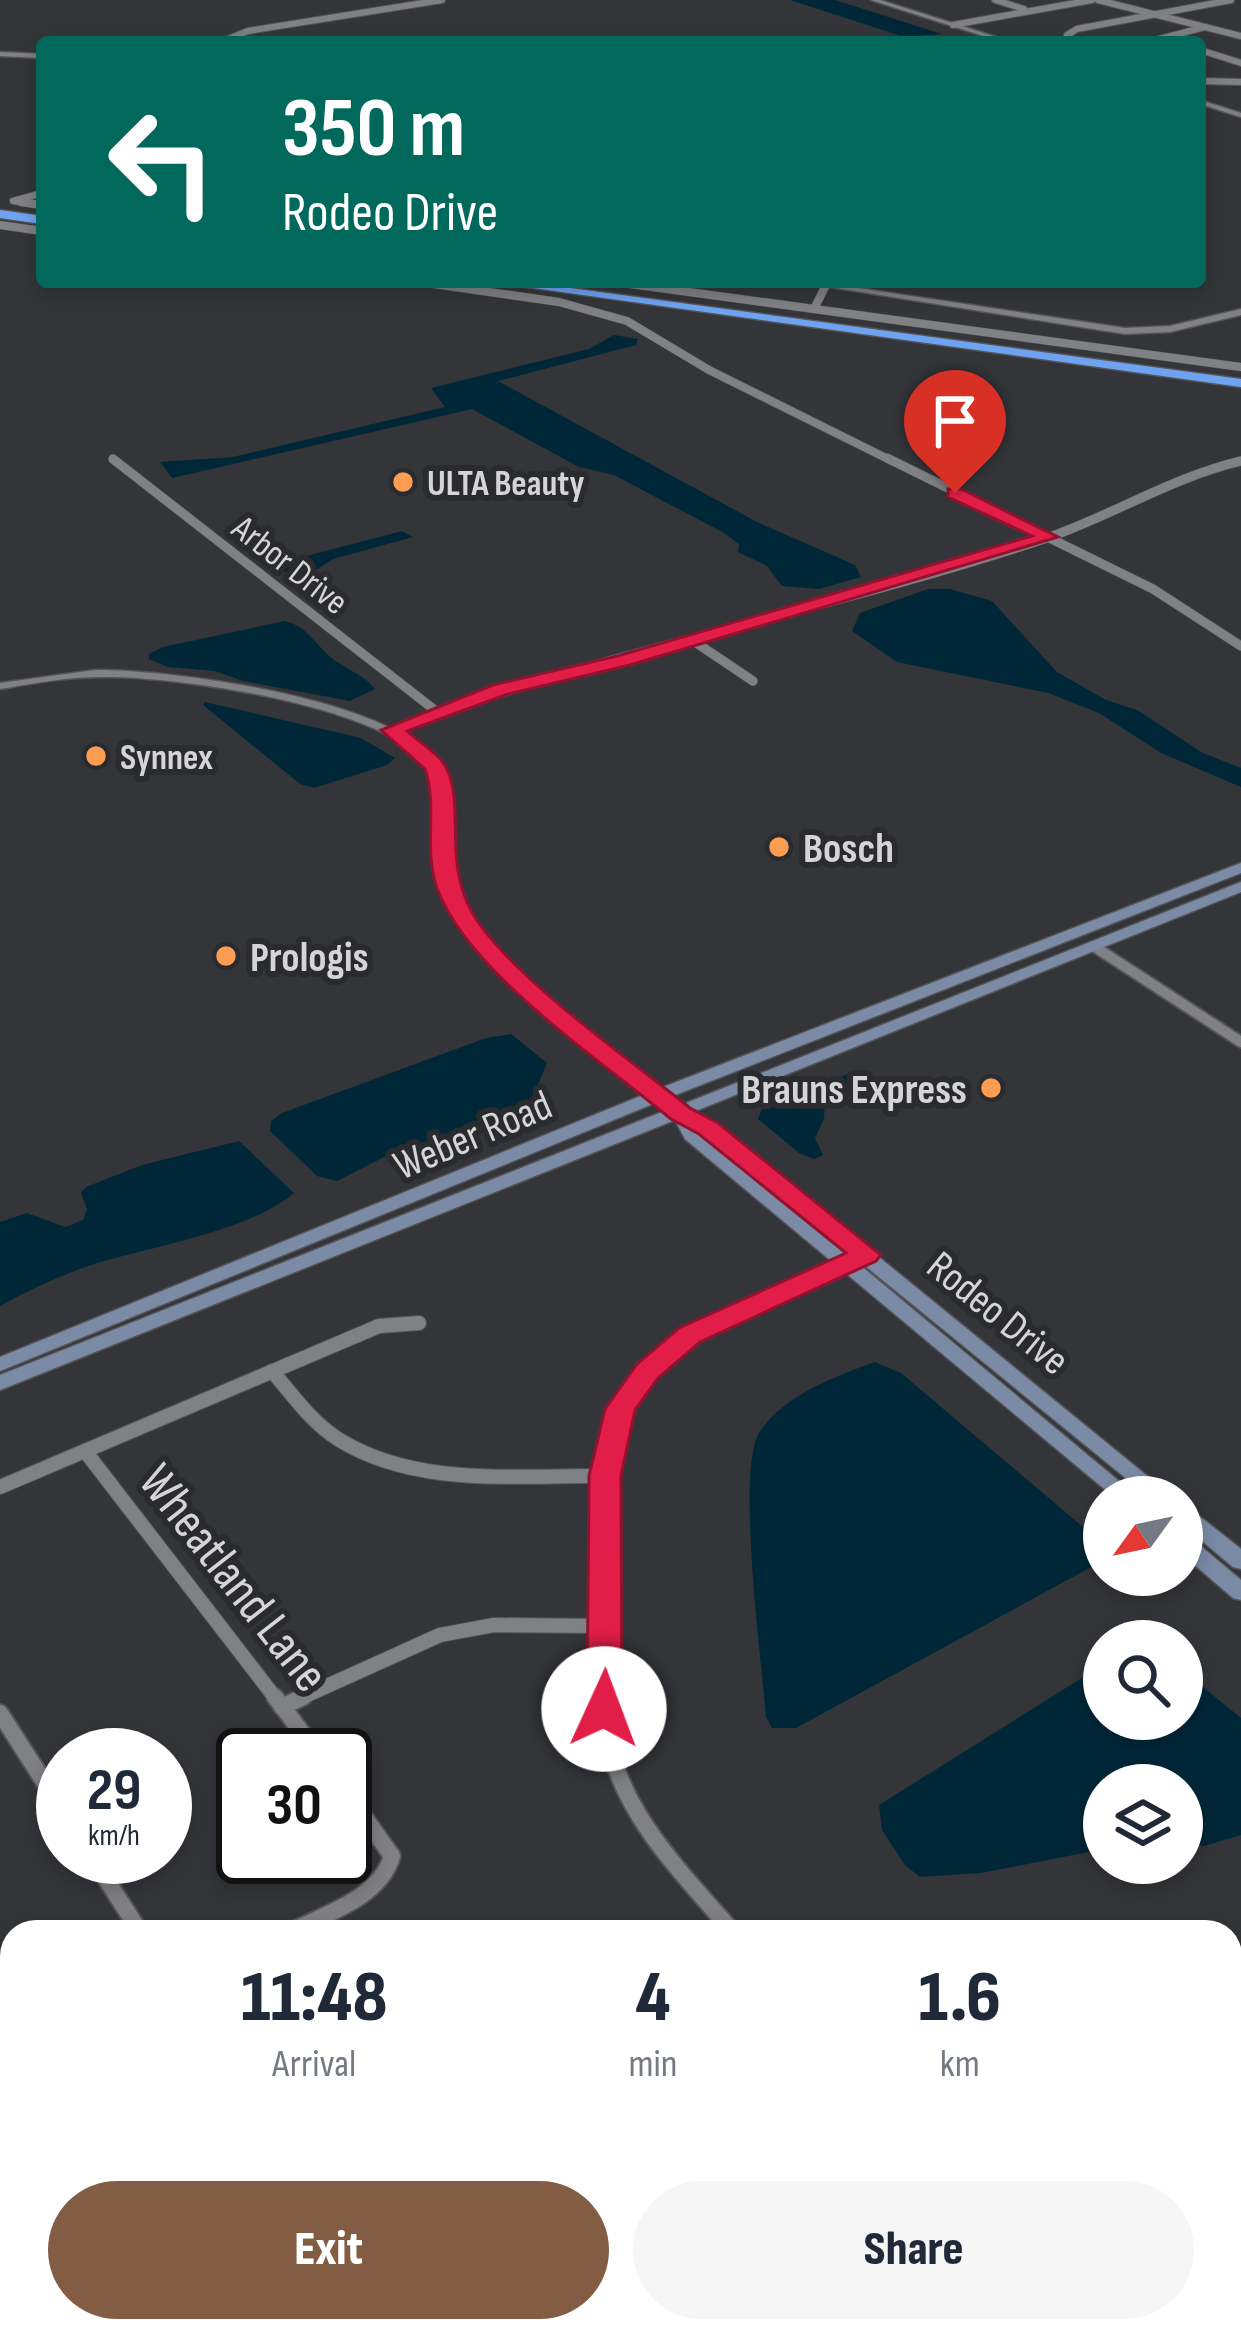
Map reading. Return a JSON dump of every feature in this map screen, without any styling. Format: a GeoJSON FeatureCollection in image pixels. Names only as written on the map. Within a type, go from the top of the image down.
{"type":"FeatureCollection","features":[{"type":"Feature","properties":{"kind":"highway"},"geometry":{"type":"LineString","coordinates":[[0,211],[36,213]]}},
{"type":"Feature","properties":{"kind":"highway"},"geometry":{"type":"LineString","coordinates":[[543,288],[1241,380]]}},
{"type":"Feature","properties":{"kind":"highway"},"geometry":{"type":"LineString","coordinates":[[588,288],[1241,380]]}},
{"type":"Feature","properties":{"kind":"main road","name":"Weber Road"},"geometry":{"type":"LineString","coordinates":[[0,1364],[659,1095],[1241,868]]}},
{"type":"Feature","properties":{"kind":"main road","name":"Weber Road"},"geometry":{"type":"LineString","coordinates":[[0,1382],[1241,887]]}},
{"type":"Feature","properties":{"kind":"main road","name":"Rodeo Drive"},"geometry":{"type":"LineString","coordinates":[[659,1095],[681,1114],[691,1135],[1136,1476]]}},
{"type":"Feature","properties":{"kind":"main road","name":"Rodeo Drive"},"geometry":{"type":"LineString","coordinates":[[858,1259],[1104,1476]]}},
{"type":"Feature","properties":{"kind":"main road"},"geometry":{"type":"LineString","coordinates":[[1203,1530],[1241,1561]]}},
{"type":"Feature","properties":{"kind":"main road"},"geometry":{"type":"LineString","coordinates":[[1203,1560],[1241,1592]]}},
{"type":"Feature","properties":{"kind":"street"},"geometry":{"type":"LineString","coordinates":[[238,36],[262,28],[442,0]]}},
{"type":"Feature","properties":{"kind":"street"},"geometry":{"type":"LineString","coordinates":[[874,0],[989,36]]}},
{"type":"Feature","properties":{"kind":"street"},"geometry":{"type":"LineString","coordinates":[[995,0],[1030,11]]}},
{"type":"Feature","properties":{"kind":"street"},"geometry":{"type":"LineString","coordinates":[[953,25],[1095,0],[1241,36]]}},
{"type":"Feature","properties":{"kind":"street"},"geometry":{"type":"LineString","coordinates":[[1067,36],[1086,27],[1232,0]]}},
{"type":"Feature","properties":{"kind":"street"},"geometry":{"type":"LineString","coordinates":[[1173,36],[1206,27]]}},
{"type":"Feature","properties":{"kind":"street"},"geometry":{"type":"LineString","coordinates":[[1206,52],[1241,63]]}},
{"type":"Feature","properties":{"kind":"street"},"geometry":{"type":"LineString","coordinates":[[0,54],[36,56]]}},
{"type":"Feature","properties":{"kind":"street"},"geometry":{"type":"LineString","coordinates":[[1206,81],[1225,82],[1226,89],[1241,86]]}},
{"type":"Feature","properties":{"kind":"street"},"geometry":{"type":"LineString","coordinates":[[1206,104],[1241,115]]}},
{"type":"Feature","properties":{"kind":"street"},"geometry":{"type":"LineString","coordinates":[[36,194],[14,200],[36,210]]}},
{"type":"Feature","properties":{"kind":"street"},"geometry":{"type":"LineString","coordinates":[[0,225],[36,230]]}},
{"type":"Feature","properties":{"kind":"street"},"geometry":{"type":"LineString","coordinates":[[462,288],[560,302],[626,321],[760,396],[1154,589],[1241,646]]}},
{"type":"Feature","properties":{"kind":"street"},"geometry":{"type":"LineString","coordinates":[[660,288],[1241,367]]}},
{"type":"Feature","properties":{"kind":"street"},"geometry":{"type":"LineString","coordinates":[[814,309],[824,288]]}},
{"type":"Feature","properties":{"kind":"street"},"geometry":{"type":"LineString","coordinates":[[832,288],[1125,331],[1170,329],[1241,312]]}},
{"type":"Feature","properties":{"kind":"street","name":"Arbor Drive"},"geometry":{"type":"LineString","coordinates":[[113,459],[436,711]]}},
{"type":"Feature","properties":{"kind":"street"},"geometry":{"type":"LineString","coordinates":[[392,730],[436,711],[1048,537],[1211,468],[1241,460]]}},
{"type":"Feature","properties":{"kind":"street"},"geometry":{"type":"LineString","coordinates":[[692,640],[753,681]]}},
{"type":"Feature","properties":{"kind":"street"},"geometry":{"type":"LineString","coordinates":[[0,686],[84,674],[166,678],[328,709],[392,730],[435,766],[442,796],[443,872],[474,934],[499,963],[659,1095]]}},
{"type":"Feature","properties":{"kind":"street"},"geometry":{"type":"LineString","coordinates":[[1096,947],[1241,1042]]}},
{"type":"Feature","properties":{"kind":"street"},"geometry":{"type":"LineString","coordinates":[[723,1920],[653,1840],[629,1802],[612,1755],[604,1709],[605,1476],[620,1409],[667,1352],[701,1330],[858,1259]]}},
{"type":"Feature","properties":{"kind":"street"},"geometry":{"type":"LineString","coordinates":[[0,1487],[379,1326],[419,1323]]}},
{"type":"Feature","properties":{"kind":"street"},"geometry":{"type":"LineString","coordinates":[[272,1371],[327,1431],[357,1450],[398,1466],[445,1472],[605,1476]]}},
{"type":"Feature","properties":{"kind":"street","name":"Wheatland Lane"},"geometry":{"type":"LineString","coordinates":[[85,1451],[298,1728]]}},
{"type":"Feature","properties":{"kind":"street"},"geometry":{"type":"LineString","coordinates":[[282,1707],[440,1635],[494,1625],[606,1626]]}},
{"type":"Feature","properties":{"kind":"street"},"geometry":{"type":"LineString","coordinates":[[0,1713],[36,1769]]}},
{"type":"Feature","properties":{"kind":"street"},"geometry":{"type":"LineString","coordinates":[[313,1920],[398,1869],[372,1828]]}},
{"type":"Feature","properties":{"kind":"street"},"geometry":{"type":"LineString","coordinates":[[109,1884],[132,1920]]}},
{"type":"Feature","properties":{"kind":"water"},"geometry":{"type":"Polygon","coordinates":[[[790,0],[835,0],[942,34],[901,36],[790,0]]]}},
{"type":"Feature","properties":{"kind":"water"},"geometry":{"type":"Polygon","coordinates":[[[614,335],[638,339],[636,345],[498,381],[757,522],[855,565],[861,577],[819,589],[782,586],[767,566],[738,552],[739,544],[724,533],[614,475],[579,467],[472,409],[172,478],[160,462],[233,457],[445,407],[431,388],[589,349],[614,335]]]}},
{"type":"Feature","properties":{"kind":"water"},"geometry":{"type":"Polygon","coordinates":[[[402,531],[413,537],[333,559],[305,577],[292,578],[276,564],[402,531]]]}},
{"type":"Feature","properties":{"kind":"water"},"geometry":{"type":"Polygon","coordinates":[[[928,589],[950,589],[992,601],[1057,672],[1106,700],[1137,710],[1203,753],[1241,768],[1241,787],[1161,753],[1099,713],[1048,693],[897,662],[852,631],[860,613],[928,589]]]}},
{"type":"Feature","properties":{"kind":"water"},"geometry":{"type":"Polygon","coordinates":[[[285,621],[306,632],[333,659],[375,689],[350,701],[243,681],[215,671],[168,667],[149,659],[149,654],[163,647],[285,621]]]}},
{"type":"Feature","properties":{"kind":"water"},"geometry":{"type":"Polygon","coordinates":[[[205,702],[361,738],[395,758],[387,765],[314,788],[300,784],[205,702]]]}},
{"type":"Feature","properties":{"kind":"water"},"geometry":{"type":"Polygon","coordinates":[[[511,1034],[547,1063],[530,1104],[519,1113],[436,1144],[386,1156],[337,1181],[317,1176],[270,1131],[271,1121],[282,1113],[486,1038],[511,1034]]]}},
{"type":"Feature","properties":{"kind":"water"},"geometry":{"type":"Polygon","coordinates":[[[858,1070],[866,1077],[825,1097],[824,1119],[815,1138],[823,1155],[814,1159],[799,1153],[758,1119],[762,1108],[858,1070]]]}},
{"type":"Feature","properties":{"kind":"water"},"geometry":{"type":"Polygon","coordinates":[[[239,1141],[294,1193],[250,1219],[85,1267],[0,1306],[0,1222],[27,1213],[65,1227],[83,1220],[87,1209],[81,1193],[86,1187],[142,1165],[239,1141]]]}},
{"type":"Feature","properties":{"kind":"water"},"geometry":{"type":"Polygon","coordinates":[[[875,1362],[901,1373],[1083,1527],[1083,1571],[796,1728],[772,1728],[766,1717],[752,1569],[753,1454],[768,1420],[795,1398],[875,1362]]]}},
{"type":"Feature","properties":{"kind":"water"},"geometry":{"type":"Polygon","coordinates":[[[1083,1677],[1083,1740],[1203,1740],[1203,1687],[1241,1718],[1241,1835],[1204,1846],[1203,1764],[1083,1764],[1083,1853],[981,1873],[920,1877],[905,1865],[882,1830],[879,1805],[1083,1677]]]}},
{"type":"Feature","properties":{"kind":"place","name":"ULTA Beauty"},"geometry":{"type":"Point","coordinates":[403,482]}},
{"type":"Feature","properties":{"kind":"place","name":"Synnex"},"geometry":{"type":"Point","coordinates":[96,756]}},
{"type":"Feature","properties":{"kind":"place","name":"Bosch"},"geometry":{"type":"Point","coordinates":[779,847]}},
{"type":"Feature","properties":{"kind":"place","name":"Prologis"},"geometry":{"type":"Point","coordinates":[226,956]}},
{"type":"Feature","properties":{"kind":"place","name":"Brauns Express"},"geometry":{"type":"Point","coordinates":[991,1088]}},
{"type":"Feature","properties":{"kind":"route"},"geometry":{"type":"LineString","coordinates":[[604,1709],[605,1476],[620,1409],[648,1371],[689,1335],[866,1255],[709,1129],[681,1114],[499,963],[463,917],[443,872],[442,796],[435,766],[392,730],[501,690],[623,660],[1048,537],[955,493]]}}]}
